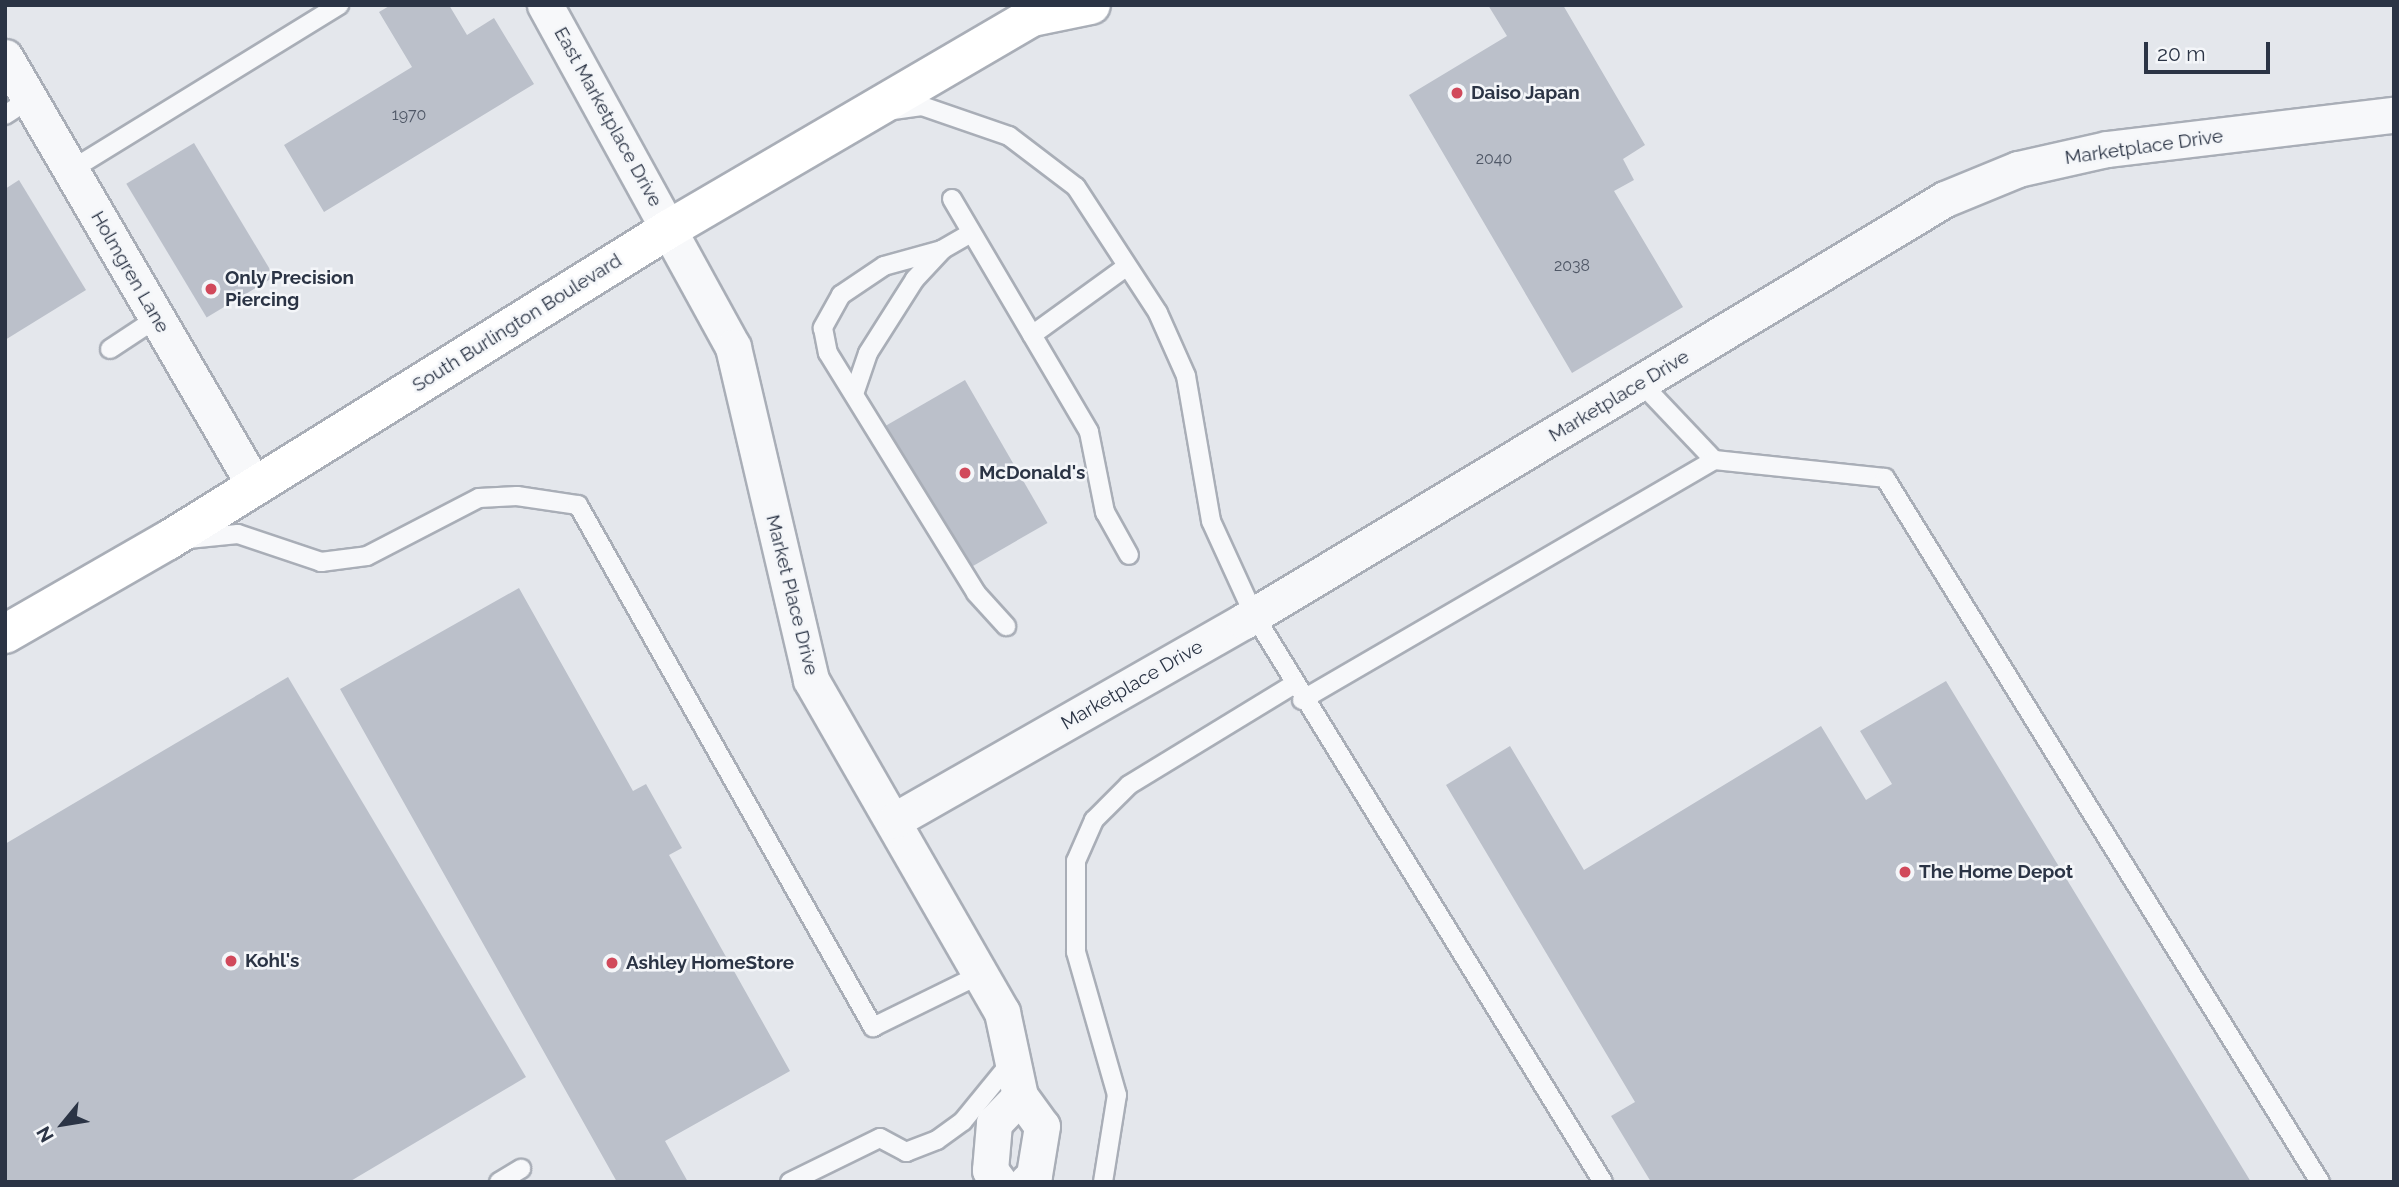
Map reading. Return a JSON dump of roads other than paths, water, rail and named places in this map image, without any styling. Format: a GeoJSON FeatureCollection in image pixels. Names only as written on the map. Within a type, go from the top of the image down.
{"type":"FeatureCollection","features":[{"type":"Feature","properties":{"kind":"main road","name":"South Burlington Boulevard"},"geometry":{"type":"LineString","coordinates":[[7,630],[167,541],[669,229],[869,114],[1036,11],[1091,5]]}},
{"type":"Feature","properties":{"kind":"street","name":"East Marketplace Drive"},"geometry":{"type":"LineString","coordinates":[[545,5],[669,229]]}},
{"type":"Feature","properties":{"kind":"street","name":"Holmgren Lane"},"geometry":{"type":"LineString","coordinates":[[5,57],[18,107],[71,170],[256,487]]}},
{"type":"Feature","properties":{"kind":"street","name":"Marketplace Drive"},"geometry":{"type":"LineString","coordinates":[[895,820],[1254,615],[1945,199],[2018,169],[2107,149],[2394,115]]}},
{"type":"Feature","properties":{"kind":"street","name":"Market Place Drive"},"geometry":{"type":"LineString","coordinates":[[669,229],[733,347],[811,680],[895,820],[981,974],[1016,1056],[1020,1096]]}},
{"type":"Feature","properties":{"kind":"street"},"geometry":{"type":"LineString","coordinates":[[999,1182],[990,1170],[994,1123],[1020,1096],[1042,1126],[1034,1175],[1027,1182]]}},
{"type":"Feature","properties":{"kind":"lane"},"geometry":{"type":"LineString","coordinates":[[71,170],[339,5]]}},
{"type":"Feature","properties":{"kind":"lane"},"geometry":{"type":"LineString","coordinates":[[869,114],[922,106],[1009,136],[1076,187],[1101,231],[1158,313],[1186,376],[1211,521],[1254,615],[1297,693],[1365,789],[1603,1182]]}},
{"type":"Feature","properties":{"kind":"lane"},"geometry":{"type":"LineString","coordinates":[[952,199],[1089,432],[1105,512],[1129,555]]}},
{"type":"Feature","properties":{"kind":"lane"},"geometry":{"type":"LineString","coordinates":[[971,233],[942,250],[884,266],[827,312],[828,353],[976,593],[1006,626]]}},
{"type":"Feature","properties":{"kind":"lane"},"geometry":{"type":"LineString","coordinates":[[854,394],[868,353],[915,279],[942,250]]}},
{"type":"Feature","properties":{"kind":"lane"},"geometry":{"type":"LineString","coordinates":[[1032,335],[1126,267]]}},
{"type":"Feature","properties":{"kind":"lane"},"geometry":{"type":"LineString","coordinates":[[110,349],[157,318]]}},
{"type":"Feature","properties":{"kind":"lane"},"geometry":{"type":"LineString","coordinates":[[1641,383],[1714,460]]}},
{"type":"Feature","properties":{"kind":"lane"},"geometry":{"type":"LineString","coordinates":[[1103,1182],[1117,1095],[1076,951],[1076,861],[1094,820],[1129,785],[1714,460],[1885,478],[2320,1182]]}},
{"type":"Feature","properties":{"kind":"lane"},"geometry":{"type":"LineString","coordinates":[[167,541],[238,534],[320,562],[367,556],[478,498],[578,505],[873,1027],[981,974]]}},
{"type":"Feature","properties":{"kind":"lane"},"geometry":{"type":"LineString","coordinates":[[790,1182],[880,1138],[906,1152],[937,1140],[962,1121],[1016,1056]]}},
{"type":"Feature","properties":{"kind":"lane"},"geometry":{"type":"LineString","coordinates":[[499,1182],[521,1169]]}},
{"type":"Feature","properties":{"kind":"place","name":"Daiso Japan"},"geometry":{"type":"Point","coordinates":[1457,93]}},
{"type":"Feature","properties":{"kind":"place","name":"Only Precision Piercing"},"geometry":{"type":"Point","coordinates":[211,289]}},
{"type":"Feature","properties":{"kind":"place","name":"McDonald's"},"geometry":{"type":"Point","coordinates":[965,473]}},
{"type":"Feature","properties":{"kind":"place","name":"The Home Depot"},"geometry":{"type":"Point","coordinates":[1905,872]}},
{"type":"Feature","properties":{"kind":"place","name":"Kohl's"},"geometry":{"type":"Point","coordinates":[231,961]}},
{"type":"Feature","properties":{"kind":"place","name":"Ashley HomeStore"},"geometry":{"type":"Point","coordinates":[612,963]}}]}
